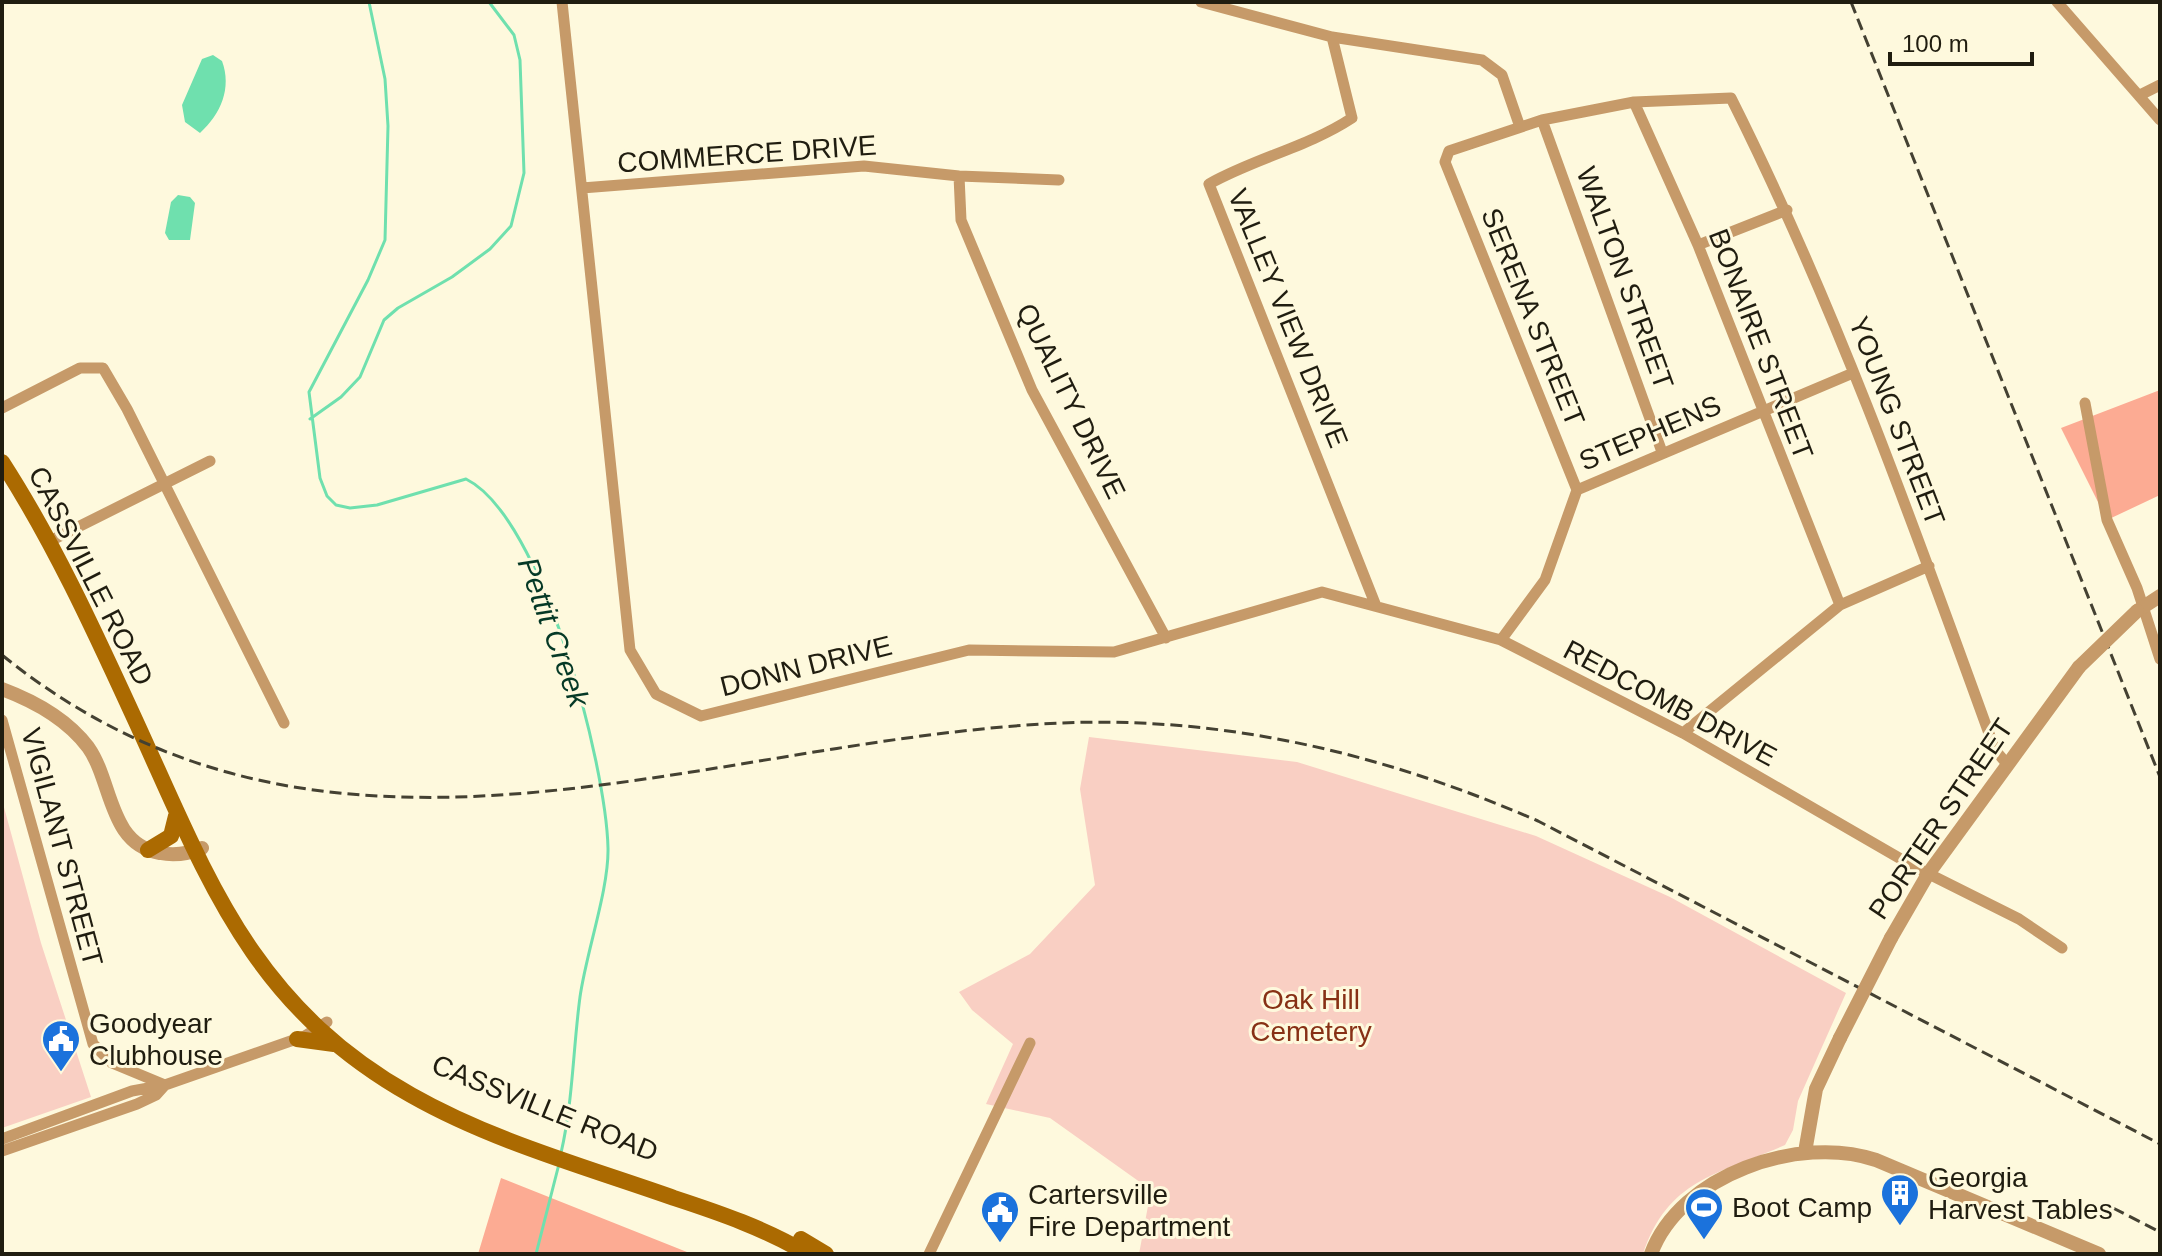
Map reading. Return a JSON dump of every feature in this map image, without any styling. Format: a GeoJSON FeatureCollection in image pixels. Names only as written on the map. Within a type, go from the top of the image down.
{"type":"FeatureCollection","features":[{"type":"Feature","properties":{"kind":"main road","name":"CASSVILLE ROAD"},"geometry":{"type":"LineString","coordinates":[[2,462],[48,542],[133,715],[176,816],[263,950],[336,1044],[406,1093],[593,1163],[764,1221],[826,1254]]}},
{"type":"Feature","properties":{"kind":"main road","name":"CASSVILLE ROAD"},"geometry":{"type":"LineString","coordinates":[[133,715],[147,734],[230,920],[298,1008],[401,1077],[487,1125]]}},
{"type":"Feature","properties":{"kind":"main road"},"geometry":{"type":"LineString","coordinates":[[148,850],[171,836],[176,816]]}},
{"type":"Feature","properties":{"kind":"main road"},"geometry":{"type":"LineString","coordinates":[[298,1008],[299,1022],[294,1040],[336,1044]]}},
{"type":"Feature","properties":{"kind":"main road","name":"CASSVILLE ROAD"},"geometry":{"type":"LineString","coordinates":[[593,1163],[740,1222],[808,1254]]}},
{"type":"Feature","properties":{"kind":"street","name":"DONN DRIVE"},"geometry":{"type":"LineString","coordinates":[[562,2],[630,650],[656,694],[701,716],[969,650],[1114,652],[1322,592],[1376,606]]}},
{"type":"Feature","properties":{"kind":"street"},"geometry":{"type":"LineString","coordinates":[[1201,2],[1332,37],[1482,60],[1502,75],[1520,127],[1634,102]]}},
{"type":"Feature","properties":{"kind":"street"},"geometry":{"type":"LineString","coordinates":[[2057,2],[2160,120]]}},
{"type":"Feature","properties":{"kind":"street","name":"VALLEY VIEW DRIVE"},"geometry":{"type":"LineString","coordinates":[[1332,37],[1352,118],[1328,133],[1234,169],[1209,184],[1376,606]]}},
{"type":"Feature","properties":{"kind":"street"},"geometry":{"type":"LineString","coordinates":[[2140,95],[2160,85]]}},
{"type":"Feature","properties":{"kind":"street","name":"YOUNG STREET"},"geometry":{"type":"LineString","coordinates":[[1634,102],[1731,98],[1787,210],[1929,566],[1995,750],[2008,765]]}},
{"type":"Feature","properties":{"kind":"street","name":"BONAIRE STREET"},"geometry":{"type":"LineString","coordinates":[[1634,102],[1698,245],[1761,412],[1840,605]]}},
{"type":"Feature","properties":{"kind":"street","name":"WALTON STREET"},"geometry":{"type":"LineString","coordinates":[[1542,120],[1662,452]]}},
{"type":"Feature","properties":{"kind":"street","name":"SERENA STREET"},"geometry":{"type":"LineString","coordinates":[[1520,127],[1449,151],[1445,162],[1577,490]]}},
{"type":"Feature","properties":{"kind":"street","name":"COMMERCE DRIVE"},"geometry":{"type":"LineString","coordinates":[[582,188],[864,166],[959,176],[1059,180]]}},
{"type":"Feature","properties":{"kind":"street","name":"QUALITY DRIVE"},"geometry":{"type":"LineString","coordinates":[[959,176],[961,220],[1032,390],[1166,638]]}},
{"type":"Feature","properties":{"kind":"street"},"geometry":{"type":"LineString","coordinates":[[1698,245],[1787,210]]}},
{"type":"Feature","properties":{"kind":"street"},"geometry":{"type":"LineString","coordinates":[[2,408],[80,368],[103,368],[284,723]]}},
{"type":"Feature","properties":{"kind":"street","name":"STEPHENS"},"geometry":{"type":"LineString","coordinates":[[1501,640],[1545,580],[1577,490],[1853,373]]}},
{"type":"Feature","properties":{"kind":"street"},"geometry":{"type":"LineString","coordinates":[[2085,403],[2107,520],[2160,659]]}},
{"type":"Feature","properties":{"kind":"street"},"geometry":{"type":"LineString","coordinates":[[48,542],[210,461]]}},
{"type":"Feature","properties":{"kind":"street"},"geometry":{"type":"LineString","coordinates":[[1683,733],[1840,605],[1929,566]]}},
{"type":"Feature","properties":{"kind":"street","name":"PORTER STREET"},"geometry":{"type":"LineString","coordinates":[[1805,1152],[1816,1089],[1891,938],[1928,874],[2079,667],[2140,609],[2160,596]]}},
{"type":"Feature","properties":{"kind":"street","name":"REDCOMB DRIVE"},"geometry":{"type":"LineString","coordinates":[[1376,606],[1501,640],[1683,733],[1928,874],[2019,919],[2062,948]]}},
{"type":"Feature","properties":{"kind":"street"},"geometry":{"type":"LineString","coordinates":[[2,689],[54,715],[83,740],[98,765],[121,825],[133,841],[148,850],[171,854],[198,850]]}},
{"type":"Feature","properties":{"kind":"street","name":"VIGILANT STREET"},"geometry":{"type":"LineString","coordinates":[[2,720],[93,1044],[112,1063],[165,1085]]}},
{"type":"Feature","properties":{"kind":"street"},"geometry":{"type":"LineString","coordinates":[[2,1139],[132,1091],[165,1085],[294,1040],[323,1025]]}},
{"type":"Feature","properties":{"kind":"street"},"geometry":{"type":"LineString","coordinates":[[929,1254],[1030,1043]]}},
{"type":"Feature","properties":{"kind":"street"},"geometry":{"type":"LineString","coordinates":[[2,1151],[137,1104],[156,1095],[165,1085]]}},
{"type":"Feature","properties":{"kind":"street"},"geometry":{"type":"LineString","coordinates":[[1651,1254],[1668,1220],[1700,1190],[1805,1152],[1842,1152],[1876,1160],[2099,1254]]}},
{"type":"Feature","properties":{"kind":"green space","name":"Oak Hill Cemetery"},"geometry":{"type":"Polygon","coordinates":[[[1089,737],[1297,762],[1536,836],[1670,897],[1846,993],[1798,1101],[1793,1130],[1785,1145],[1718,1172],[1682,1194],[1654,1229],[1643,1254],[1139,1254],[1151,1190],[1050,1118],[986,1104],[1013,1044],[972,1010],[959,992],[1030,954],[1095,885],[1080,789],[1089,737]]]}},
{"type":"Feature","properties":{"kind":"green space"},"geometry":{"type":"Polygon","coordinates":[[[2,800],[41,943],[91,1097],[2,1128],[2,800]]]}},
{"type":"Feature","properties":{"kind":"shaded area"},"geometry":{"type":"Polygon","coordinates":[[[213,55],[222,61],[225,91],[214,118],[200,133],[185,122],[182,105],[202,59],[213,55]]]}},
{"type":"Feature","properties":{"kind":"shaded area"},"geometry":{"type":"Polygon","coordinates":[[[178,195],[190,197],[195,203],[190,240],[169,240],[165,233],[171,202],[178,195]]]}},
{"type":"Feature","properties":{"kind":"shaded area"},"geometry":{"type":"Polygon","coordinates":[[[2160,390],[2160,495],[2107,520],[2061,428],[2160,390]]]}},
{"type":"Feature","properties":{"kind":"shaded area"},"geometry":{"type":"Polygon","coordinates":[[[501,1178],[692,1254],[478,1254],[501,1178]]]}},
{"type":"Feature","properties":{"kind":"waterway","name":"Pettit Creek"},"geometry":{"type":"LineString","coordinates":[[369,2],[385,79],[388,126],[385,240],[368,280],[309,392],[320,478],[327,496],[336,505],[350,508],[377,505],[466,479],[494,502],[520,541],[544,591],[565,647],[596,761],[608,848],[605,882],[580,997],[561,1153]]}},
{"type":"Feature","properties":{"kind":"waterway","name":"Pettit Creek"},"geometry":{"type":"LineString","coordinates":[[310,419],[341,397],[360,377],[384,320],[490,249],[511,226],[524,173],[520,60],[514,35],[489,2]]}},
{"type":"Feature","properties":{"kind":"waterway","name":"Pettit Creek"},"geometry":{"type":"LineString","coordinates":[[536,1254],[559,1164]]}},
{"type":"Feature","properties":{"kind":"railway"},"geometry":{"type":"LineString","coordinates":[[1851,2],[2160,777]]}},
{"type":"Feature","properties":{"kind":"railway"},"geometry":{"type":"LineString","coordinates":[[2,655],[124,733],[249,778],[377,796],[507,794],[639,780],[907,738],[1042,724],[1107,722],[1170,725],[1296,742],[1418,775],[1538,821],[2160,1144]]}},
{"type":"Feature","properties":{"kind":"railway"},"geometry":{"type":"LineString","coordinates":[[2113,1208],[2160,1232]]}},
{"type":"Feature","properties":{"kind":"place","name":"Goodyear Clubhouse"},"geometry":{"type":"Point","coordinates":[61,1073]}},
{"type":"Feature","properties":{"kind":"place","name":"Georgia Harvest Tables"},"geometry":{"type":"Point","coordinates":[1900,1227]}},
{"type":"Feature","properties":{"kind":"place","name":"Boot Camp"},"geometry":{"type":"Point","coordinates":[1704,1241]}},
{"type":"Feature","properties":{"kind":"place","name":"Cartersville Fire Department"},"geometry":{"type":"Point","coordinates":[1000,1244]}}]}
